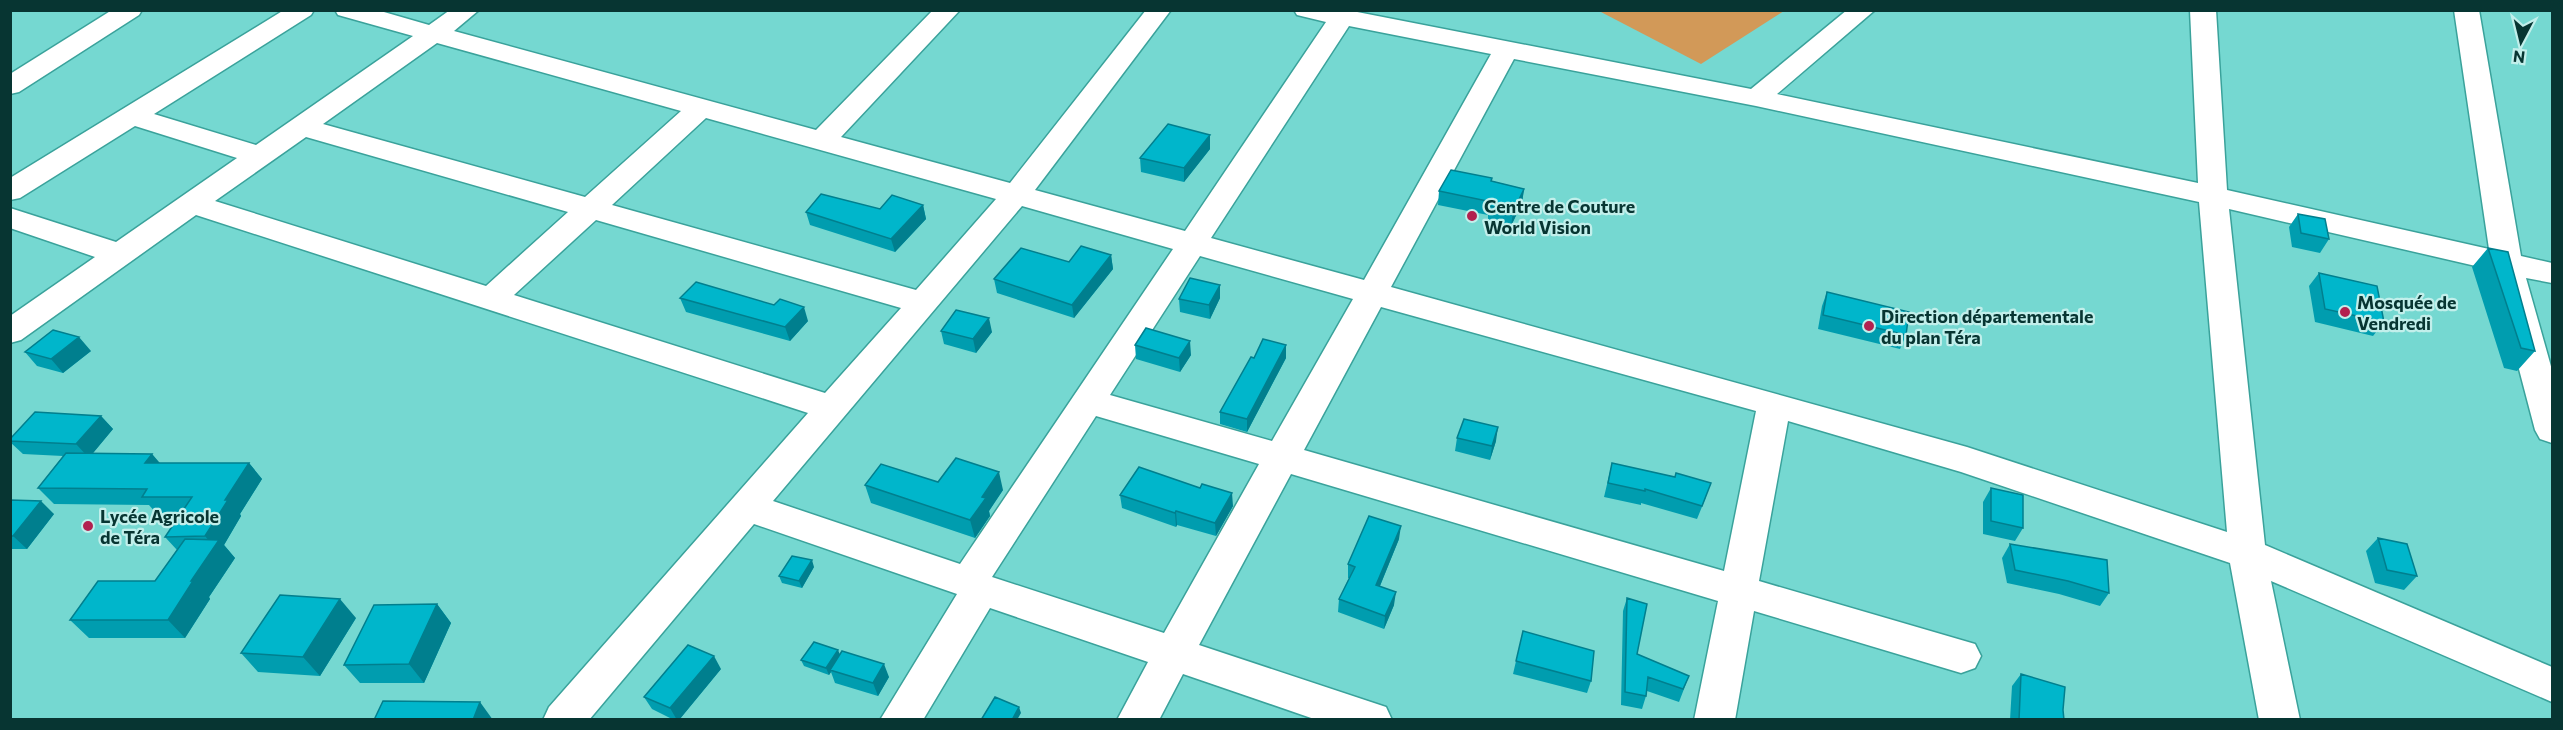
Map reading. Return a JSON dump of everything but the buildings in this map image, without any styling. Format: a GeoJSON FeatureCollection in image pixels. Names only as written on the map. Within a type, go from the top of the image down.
{"type":"FeatureCollection","features":[{"type":"Feature","properties":{"kind":"street"},"geometry":{"type":"LineString","coordinates":[[10,86],[130,10]]}},
{"type":"Feature","properties":{"kind":"street"},"geometry":{"type":"LineString","coordinates":[[10,191],[302,10]]}},
{"type":"Feature","properties":{"kind":"street"},"geometry":{"type":"LineString","coordinates":[[347,10],[1774,404],[1967,460],[2247,554],[2553,685]]}},
{"type":"Feature","properties":{"kind":"street"},"geometry":{"type":"LineString","coordinates":[[10,332],[467,10]]}},
{"type":"Feature","properties":{"kind":"street"},"geometry":{"type":"LineString","coordinates":[[563,720],[1016,195],[1159,10]]}},
{"type":"Feature","properties":{"kind":"street"},"geometry":{"type":"LineString","coordinates":[[1306,10],[1756,98],[2213,196],[2553,273]]}},
{"type":"Feature","properties":{"kind":"street"},"geometry":{"type":"LineString","coordinates":[[1756,98],[1863,10]]}},
{"type":"Feature","properties":{"kind":"street"},"geometry":{"type":"LineString","coordinates":[[2203,10],[2213,196],[2247,554],[2280,720]]}},
{"type":"Feature","properties":{"kind":"street"},"geometry":{"type":"LineString","coordinates":[[2466,10],[2507,263],[2553,430]]}},
{"type":"Feature","properties":{"kind":"street"},"geometry":{"type":"LineString","coordinates":[[821,141],[940,12]]}},
{"type":"Feature","properties":{"kind":"street"},"geometry":{"type":"LineString","coordinates":[[900,720],[975,586],[1088,401],[1342,17]]}},
{"type":"Feature","properties":{"kind":"street"},"geometry":{"type":"LineString","coordinates":[[1137,720],[1506,50]]}},
{"type":"Feature","properties":{"kind":"street"},"geometry":{"type":"LineString","coordinates":[[10,63],[36,71]]}},
{"type":"Feature","properties":{"kind":"street"},"geometry":{"type":"LineString","coordinates":[[491,299],[701,108]]}},
{"type":"Feature","properties":{"kind":"street"},"geometry":{"type":"LineString","coordinates":[[132,116],[260,156]]}},
{"type":"Feature","properties":{"kind":"street"},"geometry":{"type":"LineString","coordinates":[[302,127],[923,303]]}},
{"type":"Feature","properties":{"kind":"street"},"geometry":{"type":"LineString","coordinates":[[192,204],[832,408]]}},
{"type":"Feature","properties":{"kind":"street"},"geometry":{"type":"LineString","coordinates":[[10,217],[121,255]]}},
{"type":"Feature","properties":{"kind":"street"},"geometry":{"type":"LineString","coordinates":[[1088,401],[1961,656]]}},
{"type":"Feature","properties":{"kind":"street"},"geometry":{"type":"LineString","coordinates":[[1714,720],[1774,404]]}},
{"type":"Feature","properties":{"kind":"street"},"geometry":{"type":"LineString","coordinates":[[747,507],[1372,720]]}},
{"type":"Feature","properties":{"kind":"shaded area"},"geometry":{"type":"Polygon","coordinates":[[[1599,11],[1784,11],[1701,64],[1599,11]]]}},
{"type":"Feature","properties":{"kind":"place","name":"Centre de Couture World Vision"},"geometry":{"type":"Point","coordinates":[1472,216]}},
{"type":"Feature","properties":{"kind":"place","name":"Mosquée de Vendredi"},"geometry":{"type":"Point","coordinates":[2345,312]}},
{"type":"Feature","properties":{"kind":"place","name":"Direction départementale du plan Téra"},"geometry":{"type":"Point","coordinates":[1869,326]}},
{"type":"Feature","properties":{"kind":"place","name":"Lycée Agricole de Téra"},"geometry":{"type":"Point","coordinates":[88,526]}}]}
